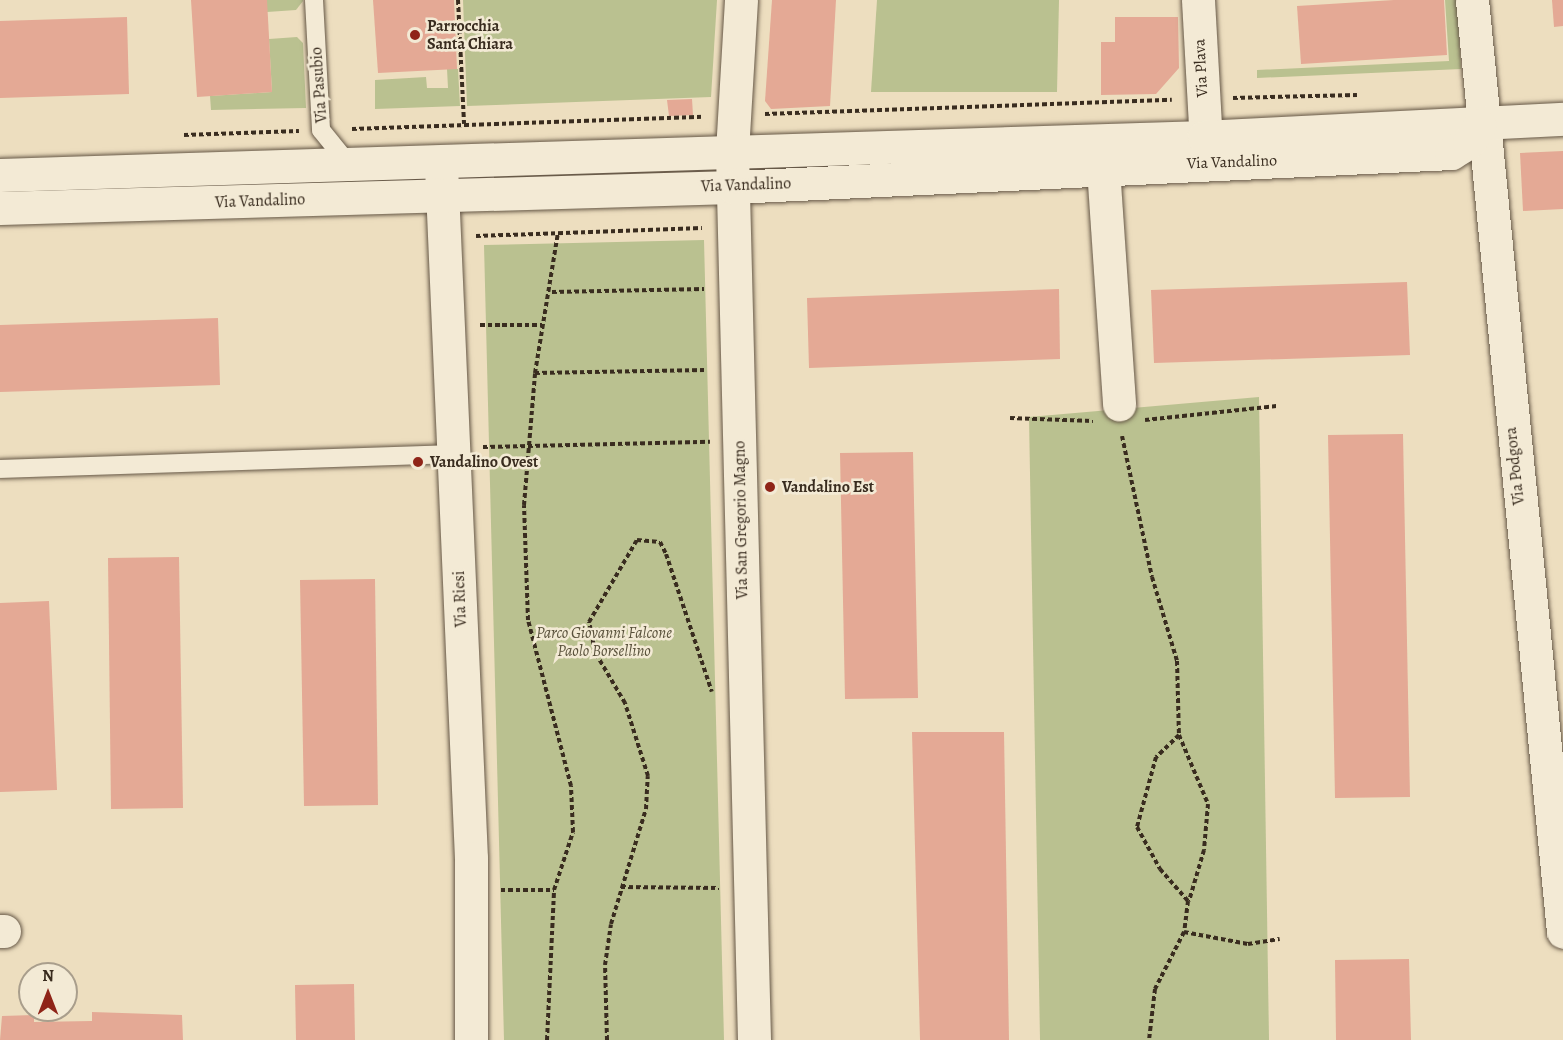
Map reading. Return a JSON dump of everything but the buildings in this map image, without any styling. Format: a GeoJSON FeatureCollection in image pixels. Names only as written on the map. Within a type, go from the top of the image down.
{"type":"FeatureCollection","features":[{"type":"Feature","properties":{"kind":"street","name":"Via San Gregorio Magno"},"geometry":{"type":"LineString","coordinates":[[741,0],[732,152],[754,1040]]}},
{"type":"Feature","properties":{"kind":"street","name":"Via Plava"},"geometry":{"type":"LineString","coordinates":[[1198,0],[1206,150]]}},
{"type":"Feature","properties":{"kind":"street","name":"Via Podgora"},"geometry":{"type":"LineString","coordinates":[[1472,0],[1480,125],[1563,932]]}},
{"type":"Feature","properties":{"kind":"street"},"geometry":{"type":"LineString","coordinates":[[1480,125],[1563,119]]}},
{"type":"Feature","properties":{"kind":"street","name":"Via Vandalino"},"geometry":{"type":"LineString","coordinates":[[0,175],[451,158],[732,152],[1206,150],[1451,153],[1468,142],[1480,125]]}},
{"type":"Feature","properties":{"kind":"street","name":"Via Vandalino"},"geometry":{"type":"LineString","coordinates":[[0,208],[733,187],[1102,168],[1206,150]]}},
{"type":"Feature","properties":{"kind":"street","name":"Via Riesi"},"geometry":{"type":"LineString","coordinates":[[451,158],[441,196],[442,238],[468,451],[471,1040]]}},
{"type":"Feature","properties":{"kind":"street"},"geometry":{"type":"LineString","coordinates":[[1102,168],[1119,404]]}},
{"type":"Feature","properties":{"kind":"lane","name":"Via Pasubio"},"geometry":{"type":"LineString","coordinates":[[314,0],[321,130],[347,162]]}},
{"type":"Feature","properties":{"kind":"lane"},"geometry":{"type":"LineString","coordinates":[[0,469],[468,451]]}},
{"type":"Feature","properties":{"kind":"path"},"geometry":{"type":"LineString","coordinates":[[451,158],[458,0]]}},
{"type":"Feature","properties":{"kind":"path"},"geometry":{"type":"LineString","coordinates":[[442,238],[733,227]]}},
{"type":"Feature","properties":{"kind":"path"},"geometry":{"type":"LineString","coordinates":[[547,1040],[554,890],[573,832],[571,786],[528,620],[526,446],[542,325],[552,292],[558,233]]}},
{"type":"Feature","properties":{"kind":"path"},"geometry":{"type":"LineString","coordinates":[[552,292],[714,289]]}},
{"type":"Feature","properties":{"kind":"path"},"geometry":{"type":"LineString","coordinates":[[480,325],[542,325]]}},
{"type":"Feature","properties":{"kind":"path"},"geometry":{"type":"LineString","coordinates":[[535,373],[715,370]]}},
{"type":"Feature","properties":{"kind":"path"},"geometry":{"type":"LineString","coordinates":[[1119,404],[1152,577],[1177,660],[1179,735],[1188,768],[1208,804],[1204,850],[1188,901],[1184,932],[1155,989],[1149,1040]]}},
{"type":"Feature","properties":{"kind":"path"},"geometry":{"type":"LineString","coordinates":[[468,451],[526,446],[717,442]]}},
{"type":"Feature","properties":{"kind":"path"},"geometry":{"type":"LineString","coordinates":[[606,1040],[605,965],[621,887],[646,809],[648,776],[625,703],[595,652],[590,622],[637,540],[660,542],[666,554],[715,701]]}},
{"type":"Feature","properties":{"kind":"path"},"geometry":{"type":"LineString","coordinates":[[1179,735],[1156,757],[1137,827],[1160,869],[1188,901]]}},
{"type":"Feature","properties":{"kind":"path"},"geometry":{"type":"LineString","coordinates":[[621,887],[750,888]]}},
{"type":"Feature","properties":{"kind":"path"},"geometry":{"type":"LineString","coordinates":[[493,890],[554,890]]}},
{"type":"Feature","properties":{"kind":"path"},"geometry":{"type":"LineString","coordinates":[[1184,932],[1248,944],[1280,939]]}},
{"type":"Feature","properties":{"kind":"green space"},"geometry":{"type":"Polygon","coordinates":[[[267,0],[303,1],[296,10],[267,12],[267,0]]]}},
{"type":"Feature","properties":{"kind":"green space"},"geometry":{"type":"Polygon","coordinates":[[[463,0],[717,0],[711,97],[467,106],[463,0]]]}},
{"type":"Feature","properties":{"kind":"green space"},"geometry":{"type":"Polygon","coordinates":[[[877,0],[1059,0],[1057,92],[871,92],[877,0]]]}},
{"type":"Feature","properties":{"kind":"green space"},"geometry":{"type":"Polygon","coordinates":[[[1445,0],[1457,0],[1461,69],[1257,78],[1257,70],[1449,61],[1445,0]]]}},
{"type":"Feature","properties":{"kind":"green space"},"geometry":{"type":"Polygon","coordinates":[[[297,37],[303,43],[306,108],[211,110],[210,96],[272,92],[269,39],[297,37]]]}},
{"type":"Feature","properties":{"kind":"green space"},"geometry":{"type":"Polygon","coordinates":[[[447,69],[458,69],[460,106],[375,109],[375,80],[426,77],[427,88],[448,88],[447,69]]]}},
{"type":"Feature","properties":{"kind":"green space","name":"Parco Giovanni Falcone Paolo Borsellino"},"geometry":{"type":"Polygon","coordinates":[[[704,240],[724,1040],[504,1040],[484,245],[704,240]]]}},
{"type":"Feature","properties":{"kind":"green space"},"geometry":{"type":"Polygon","coordinates":[[[1259,397],[1269,1040],[1040,1040],[1029,417],[1259,397]]]}},
{"type":"Feature","properties":{"kind":"place","name":"Parrocchia Santa Chiara"},"geometry":{"type":"Point","coordinates":[415,35]}},
{"type":"Feature","properties":{"kind":"place","name":"Vandalino Ovest"},"geometry":{"type":"Point","coordinates":[418,462]}},
{"type":"Feature","properties":{"kind":"place","name":"Vandalino Est"},"geometry":{"type":"Point","coordinates":[770,487]}}]}
